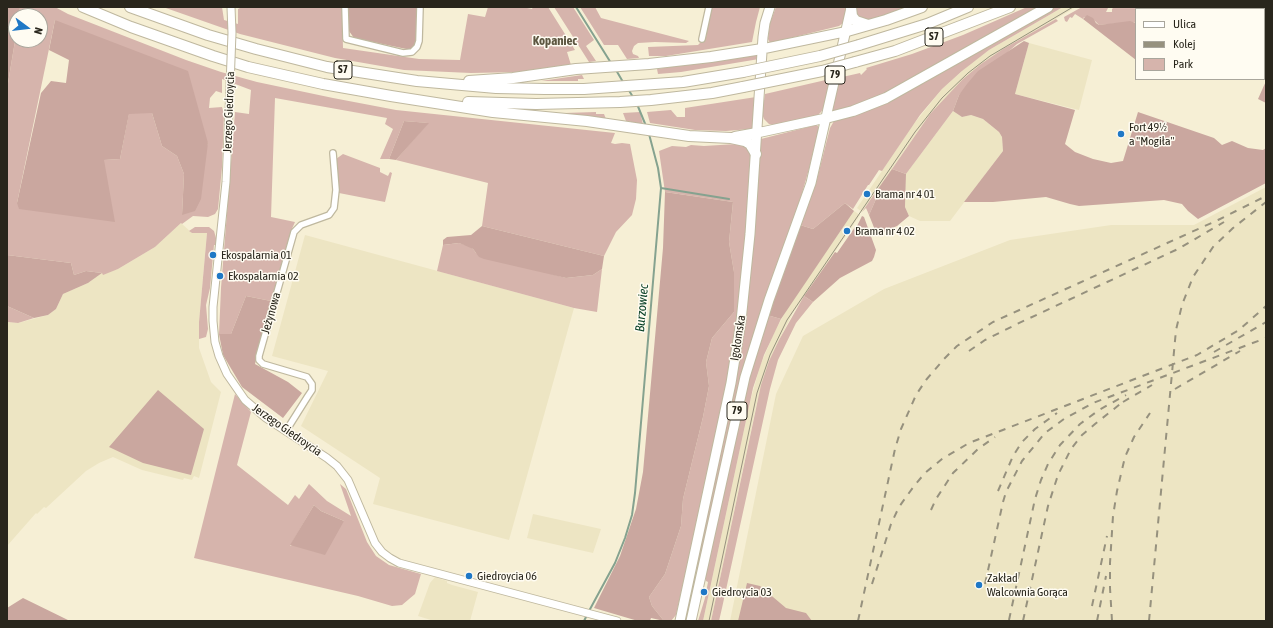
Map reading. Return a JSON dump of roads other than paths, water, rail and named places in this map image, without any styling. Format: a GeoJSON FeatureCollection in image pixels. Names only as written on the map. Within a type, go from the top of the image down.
{"type":"FeatureCollection","features":[{"type":"Feature","properties":{"kind":"highway","name":"S7"},"geometry":{"type":"LineString","coordinates":[[83,7],[172,42],[248,67],[354,90],[434,102],[536,104],[643,101],[743,88],[822,71],[902,48],[1010,7]]}},
{"type":"Feature","properties":{"kind":"highway","name":"S7"},"geometry":{"type":"LineString","coordinates":[[130,7],[208,35],[296,59],[361,73],[443,84],[496,88],[545,89],[584,89],[683,82],[743,72],[798,61],[859,45],[927,24],[968,7]]}},
{"type":"Feature","properties":{"kind":"highway"},"geometry":{"type":"LineString","coordinates":[[851,7],[852,16],[856,21],[870,25]]}},
{"type":"Feature","properties":{"kind":"highway"},"geometry":{"type":"LineString","coordinates":[[844,32],[870,25],[922,7]]}},
{"type":"Feature","properties":{"kind":"highway"},"geometry":{"type":"LineString","coordinates":[[826,118],[858,109],[886,98],[1048,7]]}},
{"type":"Feature","properties":{"kind":"highway"},"geometry":{"type":"LineString","coordinates":[[443,84],[513,78],[576,69],[649,64],[711,57],[762,49]]}},
{"type":"Feature","properties":{"kind":"highway"},"geometry":{"type":"LineString","coordinates":[[434,102],[493,112],[607,124],[689,136],[732,138],[750,144],[756,154]]}},
{"type":"Feature","properties":{"kind":"highway"},"geometry":{"type":"LineString","coordinates":[[732,138],[757,133]]}},
{"type":"Feature","properties":{"kind":"main road","name":"79"},"geometry":{"type":"LineString","coordinates":[[762,49],[764,29],[770,7]]}},
{"type":"Feature","properties":{"kind":"main road","name":"79"},"geometry":{"type":"LineString","coordinates":[[826,118],[844,32],[851,7]]}},
{"type":"Feature","properties":{"kind":"main road"},"geometry":{"type":"LineString","coordinates":[[762,49],[844,32]]}},
{"type":"Feature","properties":{"kind":"main road","name":"Igołomska"},"geometry":{"type":"LineString","coordinates":[[680,621],[737,351],[746,285],[762,49]]}},
{"type":"Feature","properties":{"kind":"main road"},"geometry":{"type":"LineString","coordinates":[[757,133],[826,118]]}},
{"type":"Feature","properties":{"kind":"main road","name":"Igołomska"},"geometry":{"type":"LineString","coordinates":[[691,621],[745,377],[769,300],[811,183],[826,118]]}},
{"type":"Feature","properties":{"kind":"street","name":"Jerzego Giedroycia"},"geometry":{"type":"LineString","coordinates":[[231,7],[232,33],[224,197],[213,307],[213,321],[219,356],[228,374],[245,400],[266,418],[337,466],[348,480],[375,543],[382,552],[390,558],[399,563],[617,621]]}},
{"type":"Feature","properties":{"kind":"street"},"geometry":{"type":"LineString","coordinates":[[345,7],[346,39],[403,53],[414,51],[418,47],[420,7]]}},
{"type":"Feature","properties":{"kind":"street"},"geometry":{"type":"LineString","coordinates":[[702,39],[709,7]]}},
{"type":"Feature","properties":{"kind":"street","name":"Jeżynowa"},"geometry":{"type":"LineString","coordinates":[[286,431],[312,390],[312,384],[307,377],[263,364],[259,356],[294,232],[301,226],[329,216],[334,208],[336,190],[333,153]]}},
{"type":"Feature","properties":{"kind":"waterway","name":"Burzowiec"},"geometry":{"type":"LineString","coordinates":[[576,7],[611,63]]}},
{"type":"Feature","properties":{"kind":"waterway","name":"Burzowiec"},"geometry":{"type":"LineString","coordinates":[[616,70],[623,82]]}},
{"type":"Feature","properties":{"kind":"waterway","name":"Burzowiec"},"geometry":{"type":"LineString","coordinates":[[628,89],[633,97]]}},
{"type":"Feature","properties":{"kind":"waterway","name":"Burzowiec"},"geometry":{"type":"LineString","coordinates":[[637,104],[646,126]]}},
{"type":"Feature","properties":{"kind":"waterway","name":"Burzowiec"},"geometry":{"type":"LineString","coordinates":[[589,611],[615,563],[625,538],[632,515],[635,493],[661,188],[658,168],[649,134]]}},
{"type":"Feature","properties":{"kind":"waterway"},"geometry":{"type":"LineString","coordinates":[[661,188],[729,199]]}},
{"type":"Feature","properties":{"kind":"waterway","name":"Burzowiec"},"geometry":{"type":"LineString","coordinates":[[584,621],[587,615]]}},
{"type":"Feature","properties":{"kind":"tram line"},"geometry":{"type":"LineString","coordinates":[[709,621],[757,393],[770,355],[787,320],[915,132],[942,98],[968,73],[990,56],[1073,7]]}},
{"type":"Feature","properties":{"kind":"railway"},"geometry":{"type":"LineString","coordinates":[[858,621],[895,449],[901,429],[916,395],[926,380],[944,359],[957,346],[993,322],[1218,220],[1266,196]]}},
{"type":"Feature","properties":{"kind":"railway"},"geometry":{"type":"LineString","coordinates":[[1149,621],[1176,330],[1182,305],[1193,277],[1213,247],[1233,228],[1266,202]]}},
{"type":"Feature","properties":{"kind":"railway"},"geometry":{"type":"LineString","coordinates":[[969,351],[985,340],[1017,324],[1178,249],[1224,222]]}},
{"type":"Feature","properties":{"kind":"railway"},"geometry":{"type":"LineString","coordinates":[[872,584],[891,524],[899,507],[925,473],[942,459],[969,443],[1197,355],[1239,330],[1266,306]]}},
{"type":"Feature","properties":{"kind":"railway"},"geometry":{"type":"LineString","coordinates":[[1214,352],[1266,322]]}},
{"type":"Feature","properties":{"kind":"railway"},"geometry":{"type":"LineString","coordinates":[[985,584],[1006,492],[1022,461],[1045,433],[1064,419],[1093,403],[1266,338]]}},
{"type":"Feature","properties":{"kind":"railway"},"geometry":{"type":"LineString","coordinates":[[1175,389],[1240,351]]}},
{"type":"Feature","properties":{"kind":"railway"},"geometry":{"type":"LineString","coordinates":[[1123,402],[1152,385]]}},
{"type":"Feature","properties":{"kind":"railway"},"geometry":{"type":"LineString","coordinates":[[1009,620],[1035,499],[1048,464],[1060,445],[1080,424],[1099,410],[1126,395]]}},
{"type":"Feature","properties":{"kind":"railway"},"geometry":{"type":"LineString","coordinates":[[1023,621],[1048,506],[1058,475],[1071,449],[1082,435],[1124,401]]}},
{"type":"Feature","properties":{"kind":"railway"},"geometry":{"type":"LineString","coordinates":[[998,491],[1013,456],[1022,442],[1035,429],[1057,413]]}},
{"type":"Feature","properties":{"kind":"railway"},"geometry":{"type":"LineString","coordinates":[[1112,621],[1110,563],[1113,516],[1117,491],[1125,457],[1134,437],[1150,413]]}},
{"type":"Feature","properties":{"kind":"railway"},"geometry":{"type":"LineString","coordinates":[[931,510],[936,499],[953,473],[978,449],[995,437]]}},
{"type":"Feature","properties":{"kind":"railway"},"geometry":{"type":"LineString","coordinates":[[1092,606],[1107,536]]}},
{"type":"Feature","properties":{"kind":"railway"},"geometry":{"type":"LineString","coordinates":[[1097,621],[1106,576]]}},
{"type":"Feature","properties":{"kind":"place","name":"Fort 49½ a \"Mogiła\""},"geometry":{"type":"Point","coordinates":[1121,134]}},
{"type":"Feature","properties":{"kind":"place","name":"Brama nr 4 01"},"geometry":{"type":"Point","coordinates":[867,194]}},
{"type":"Feature","properties":{"kind":"place","name":"Brama nr 4 02"},"geometry":{"type":"Point","coordinates":[847,231]}},
{"type":"Feature","properties":{"kind":"place","name":"Ekospalarnia 01"},"geometry":{"type":"Point","coordinates":[213,255]}},
{"type":"Feature","properties":{"kind":"place","name":"Ekospalarnia 02"},"geometry":{"type":"Point","coordinates":[220,276]}},
{"type":"Feature","properties":{"kind":"place","name":"Giedroycia 06"},"geometry":{"type":"Point","coordinates":[469,576]}},
{"type":"Feature","properties":{"kind":"place","name":"Zakład Walcownia Gorąca"},"geometry":{"type":"Point","coordinates":[979,585]}},
{"type":"Feature","properties":{"kind":"place","name":"Giedroycia 03"},"geometry":{"type":"Point","coordinates":[704,592]}},
{"type":"Feature","properties":{"kind":"district","name":"Kopaniec"},"geometry":{"type":"Point","coordinates":[555,41]}}]}
